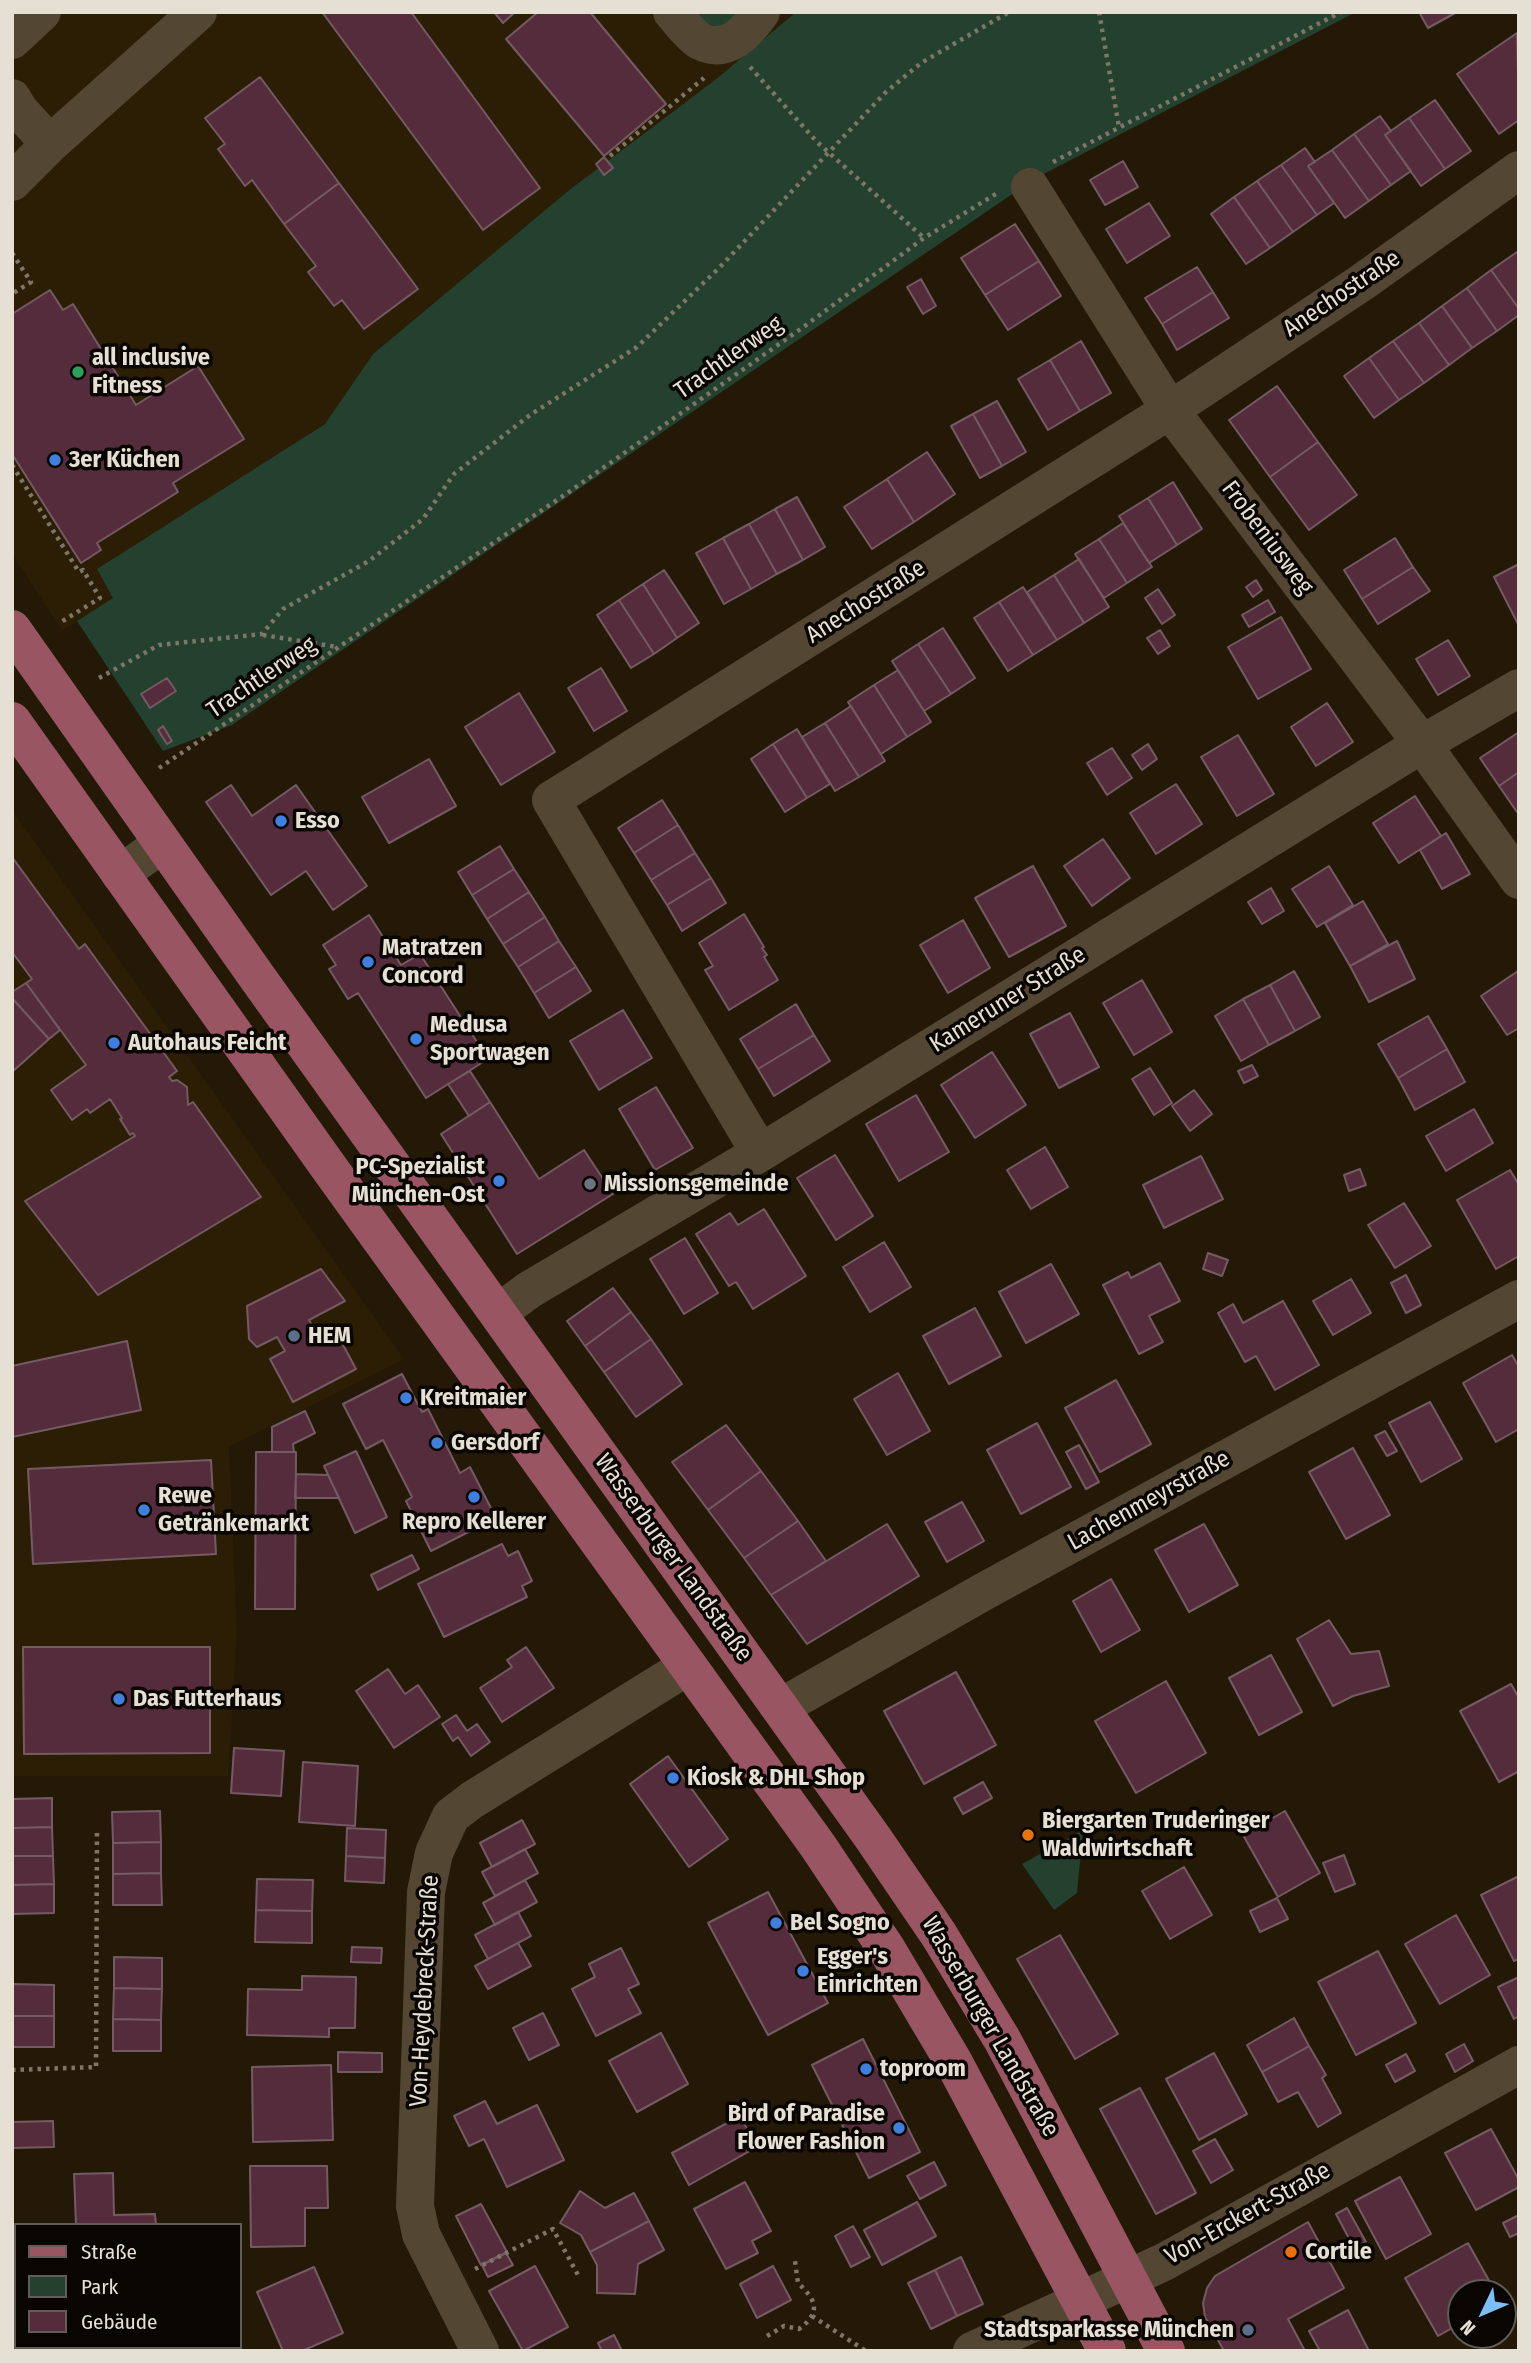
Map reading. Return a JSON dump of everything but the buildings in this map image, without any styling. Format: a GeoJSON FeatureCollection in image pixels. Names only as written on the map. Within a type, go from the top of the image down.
{"type":"FeatureCollection","features":[{"type":"Feature","properties":{"kind":"main road","name":"Wasserburger Landstraße"},"geometry":{"type":"LineString","coordinates":[[12,629],[162,844],[873,1838],[946,1947],[1003,2041],[1166,2351]]}},
{"type":"Feature","properties":{"kind":"main road","name":"Wasserburger Landstraße"},"geometry":{"type":"LineString","coordinates":[[12,721],[818,1846],[886,1948],[971,2093],[1107,2351]]}},
{"type":"Feature","properties":{"kind":"street"},"geometry":{"type":"LineString","coordinates":[[12,40],[42,12]]}},
{"type":"Feature","properties":{"kind":"street"},"geometry":{"type":"LineString","coordinates":[[12,182],[50,144],[198,12]]}},
{"type":"Feature","properties":{"kind":"street"},"geometry":{"type":"LineString","coordinates":[[672,12],[699,40],[722,45],[749,29],[761,12]]}},
{"type":"Feature","properties":{"kind":"street"},"geometry":{"type":"LineString","coordinates":[[12,98],[19,110],[50,144]]}},
{"type":"Feature","properties":{"kind":"street","name":"Anechostraße"},"geometry":{"type":"LineString","coordinates":[[760,1153],[551,800],[1170,410],[1361,283],[1519,170]]}},
{"type":"Feature","properties":{"kind":"street","name":"Frobeniusweg"},"geometry":{"type":"LineString","coordinates":[[1026,180],[1170,410],[1422,744],[1519,880]]}},
{"type":"Feature","properties":{"kind":"street","name":"Kameruner Straße"},"geometry":{"type":"LineString","coordinates":[[498,1313],[529,1290],[760,1153],[1422,744],[1519,688]]}},
{"type":"Feature","properties":{"kind":"street"},"geometry":{"type":"LineString","coordinates":[[120,874],[162,844]]}},
{"type":"Feature","properties":{"kind":"street","name":"Lachenmeyrstraße"},"geometry":{"type":"LineString","coordinates":[[780,1707],[983,1592],[1519,1299]]}},
{"type":"Feature","properties":{"kind":"street","name":"Von-Heydebreck-Straße"},"geometry":{"type":"LineString","coordinates":[[480,2351],[421,2234],[415,2206],[426,1892],[434,1853],[451,1816],[472,1800],[688,1666]]}},
{"type":"Feature","properties":{"kind":"street","name":"Von-Erckert-Straße"},"geometry":{"type":"LineString","coordinates":[[971,2351],[1175,2256],[1515,2077]]}},
{"type":"Feature","properties":{"kind":"path"},"geometry":{"type":"LineString","coordinates":[[262,635],[283,609],[369,561],[423,519],[454,474],[530,415],[637,347],[719,268],[886,92],[921,62],[1009,12]]}},
{"type":"Feature","properties":{"kind":"path"},"geometry":{"type":"LineString","coordinates":[[1099,12],[1119,127]]}},
{"type":"Feature","properties":{"kind":"path","name":"Trachtlerweg"},"geometry":{"type":"LineString","coordinates":[[159,768],[566,494],[791,336],[924,238],[1119,127],[1341,12]]}},
{"type":"Feature","properties":{"kind":"path"},"geometry":{"type":"LineString","coordinates":[[610,156],[703,80],[722,45],[828,152],[924,238]]}},
{"type":"Feature","properties":{"kind":"path"},"geometry":{"type":"LineString","coordinates":[[12,253],[31,282],[12,294]]}},
{"type":"Feature","properties":{"kind":"path"},"geometry":{"type":"LineString","coordinates":[[12,466],[79,572],[83,570],[100,598],[61,622]]}},
{"type":"Feature","properties":{"kind":"path"},"geometry":{"type":"LineString","coordinates":[[99,678],[159,645],[262,635],[339,647]]}},
{"type":"Feature","properties":{"kind":"path"},"geometry":{"type":"LineString","coordinates":[[12,2070],[96,2067],[97,1828]]}},
{"type":"Feature","properties":{"kind":"path"},"geometry":{"type":"LineString","coordinates":[[446,2283],[553,2229],[578,2275]]}},
{"type":"Feature","properties":{"kind":"path"},"geometry":{"type":"LineString","coordinates":[[766,2336],[784,2326],[799,2329],[812,2316],[815,2303],[812,2295],[798,2283],[795,2261]]}},
{"type":"Feature","properties":{"kind":"path"},"geometry":{"type":"LineString","coordinates":[[812,2316],[866,2351]]}},
{"type":"Feature","properties":{"kind":"shaded area"},"geometry":{"type":"Polygon","coordinates":[[[12,12],[796,12],[715,80],[568,191],[373,354],[325,424],[97,569],[114,598],[62,630],[12,554],[12,12]]]}},
{"type":"Feature","properties":{"kind":"shaded area"},"geometry":{"type":"Polygon","coordinates":[[[12,810],[404,1359],[229,1447],[237,1633],[228,1776],[12,1776],[12,810]]]}},
{"type":"Feature","properties":{"kind":"green space"},"geometry":{"type":"Polygon","coordinates":[[[694,12],[741,12],[735,21],[717,27],[706,23],[694,12]]]}},
{"type":"Feature","properties":{"kind":"green space"},"geometry":{"type":"Polygon","coordinates":[[[796,12],[1356,12],[1036,178],[232,725],[163,751],[77,621],[113,598],[97,569],[325,424],[373,354],[568,191],[715,80],[796,12]]]}},
{"type":"Feature","properties":{"kind":"green space"},"geometry":{"type":"Polygon","coordinates":[[[1083,1830],[1077,1893],[1054,1910],[1022,1864],[1083,1830]]]}},
{"type":"Feature","properties":{"kind":"place","name":"all inclusive Fitness"},"geometry":{"type":"Point","coordinates":[78,372]}},
{"type":"Feature","properties":{"kind":"place","name":"3er Küchen"},"geometry":{"type":"Point","coordinates":[55,460]}},
{"type":"Feature","properties":{"kind":"place","name":"Esso"},"geometry":{"type":"Point","coordinates":[281,821]}},
{"type":"Feature","properties":{"kind":"place","name":"Matratzen Concord"},"geometry":{"type":"Point","coordinates":[368,962]}},
{"type":"Feature","properties":{"kind":"place","name":"Medusa Sportwagen"},"geometry":{"type":"Point","coordinates":[416,1039]}},
{"type":"Feature","properties":{"kind":"place","name":"Autohaus Feicht"},"geometry":{"type":"Point","coordinates":[114,1043]}},
{"type":"Feature","properties":{"kind":"place","name":"PC-Spezialist München-Ost"},"geometry":{"type":"Point","coordinates":[499,1181]}},
{"type":"Feature","properties":{"kind":"place","name":"Missionsgemeinde"},"geometry":{"type":"Point","coordinates":[590,1184]}},
{"type":"Feature","properties":{"kind":"place","name":"HEM"},"geometry":{"type":"Point","coordinates":[294,1336]}},
{"type":"Feature","properties":{"kind":"place","name":"Kreitmaier"},"geometry":{"type":"Point","coordinates":[406,1398]}},
{"type":"Feature","properties":{"kind":"place","name":"Gersdorf"},"geometry":{"type":"Point","coordinates":[437,1443]}},
{"type":"Feature","properties":{"kind":"place","name":"Repro Kellerer"},"geometry":{"type":"Point","coordinates":[474,1497]}},
{"type":"Feature","properties":{"kind":"place","name":"Rewe Getränkemarkt"},"geometry":{"type":"Point","coordinates":[144,1510]}},
{"type":"Feature","properties":{"kind":"place","name":"Das Futterhaus"},"geometry":{"type":"Point","coordinates":[119,1699]}},
{"type":"Feature","properties":{"kind":"place","name":"Kiosk & DHL Shop"},"geometry":{"type":"Point","coordinates":[673,1778]}},
{"type":"Feature","properties":{"kind":"place","name":"Biergarten Truderinger Waldwirtschaft"},"geometry":{"type":"Point","coordinates":[1028,1835]}},
{"type":"Feature","properties":{"kind":"place","name":"Bel Sogno"},"geometry":{"type":"Point","coordinates":[776,1923]}},
{"type":"Feature","properties":{"kind":"place","name":"Egger's Einrichten"},"geometry":{"type":"Point","coordinates":[803,1971]}},
{"type":"Feature","properties":{"kind":"place","name":"toproom"},"geometry":{"type":"Point","coordinates":[866,2069]}},
{"type":"Feature","properties":{"kind":"place","name":"Bird of Paradise Flower Fashion"},"geometry":{"type":"Point","coordinates":[899,2128]}},
{"type":"Feature","properties":{"kind":"place","name":"Cortile"},"geometry":{"type":"Point","coordinates":[1291,2252]}},
{"type":"Feature","properties":{"kind":"place","name":"Stadtsparkasse München"},"geometry":{"type":"Point","coordinates":[1248,2330]}}]}
